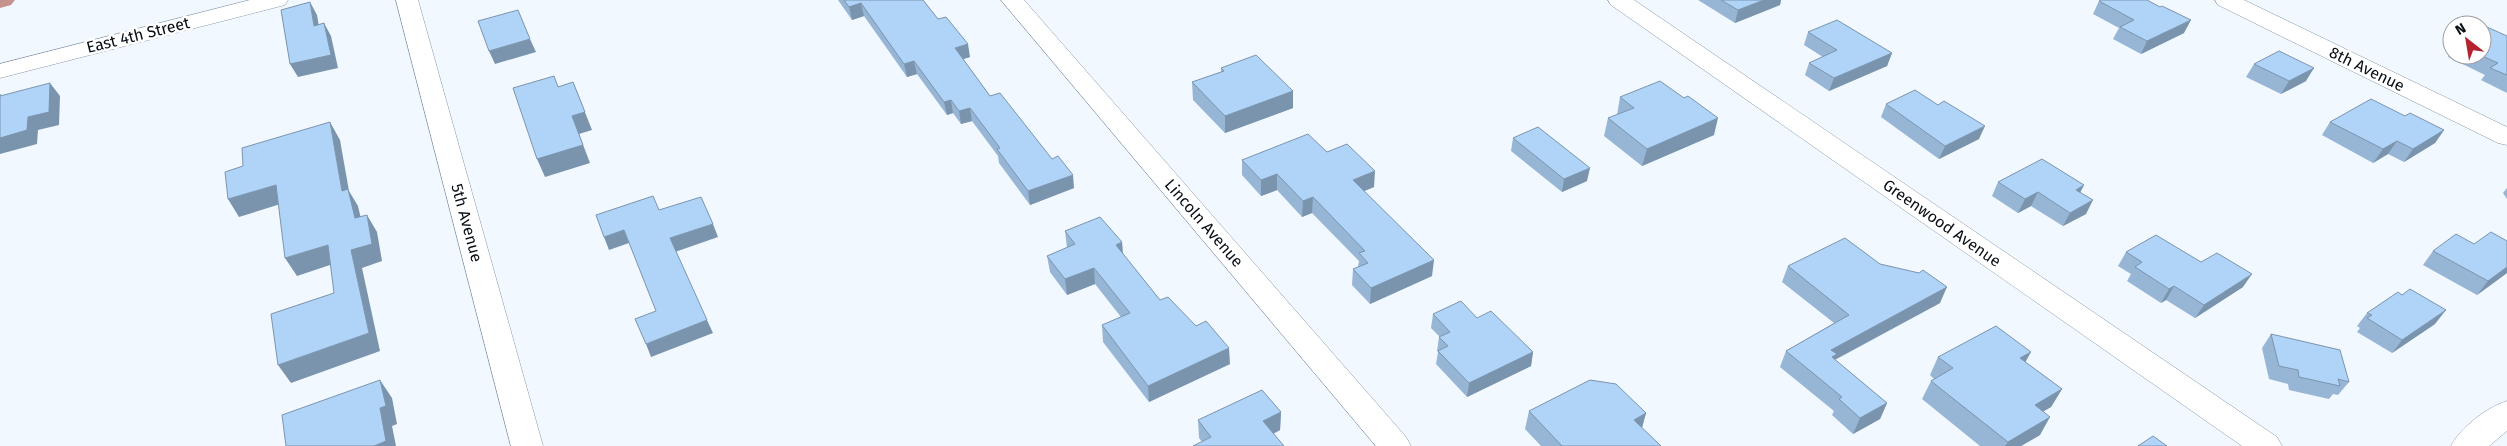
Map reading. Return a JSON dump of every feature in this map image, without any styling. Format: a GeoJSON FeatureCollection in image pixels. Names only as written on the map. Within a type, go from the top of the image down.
{"type":"FeatureCollection","features":[{"type":"Feature","properties":{"kind":"street","name":"East 4th Street"},"geometry":{"type":"LineString","coordinates":[[0,71],[277,0]]}},
{"type":"Feature","properties":{"kind":"street","name":"5th Avenue"},"geometry":{"type":"LineString","coordinates":[[407,0],[527,446]]}},
{"type":"Feature","properties":{"kind":"street","name":"Lincoln Avenue"},"geometry":{"type":"LineString","coordinates":[[1012,0],[1395,446]]}},
{"type":"Feature","properties":{"kind":"street","name":"Greenwood Avenue"},"geometry":{"type":"LineString","coordinates":[[1619,0],[2266,446]]}},
{"type":"Feature","properties":{"kind":"street","name":"8th Avenue"},"geometry":{"type":"LineString","coordinates":[[2226,0],[2507,137]]}},
{"type":"Feature","properties":{"kind":"street"},"geometry":{"type":"LineString","coordinates":[[2467,446],[2507,413]]}},
{"type":"Feature","properties":{"kind":"building"},"geometry":{"type":"Polygon","coordinates":[[[844,0],[923,0],[938,19],[946,17],[968,44],[955,48],[990,96],[1000,93],[1052,159],[1058,156],[1073,175],[1028,191],[997,149],[1000,148],[970,108],[959,111],[951,100],[944,102],[914,61],[904,64],[861,3],[849,7],[844,0]]]}},
{"type":"Feature","properties":{"kind":"building"},"geometry":{"type":"Polygon","coordinates":[[[1721,0],[1764,0],[1738,10],[1721,0]]]}},
{"type":"Feature","properties":{"kind":"building"},"geometry":{"type":"Polygon","coordinates":[[[2147,0],[2191,20],[2147,41],[2120,27],[2134,20],[2099,1],[2147,0]]]}},
{"type":"Feature","properties":{"kind":"building"},"geometry":{"type":"Polygon","coordinates":[[[310,2],[314,26],[324,23],[331,55],[290,64],[281,10],[310,2]]]}},
{"type":"Feature","properties":{"kind":"building"},"geometry":{"type":"Polygon","coordinates":[[[518,10],[530,39],[489,51],[478,21],[518,10]]]}},
{"type":"Feature","properties":{"kind":"building"},"geometry":{"type":"Polygon","coordinates":[[[1837,20],[1892,53],[1834,78],[1809,63],[1837,50],[1808,32],[1837,20]]]}},
{"type":"Feature","properties":{"kind":"building"},"geometry":{"type":"Polygon","coordinates":[[[2492,29],[2507,36],[2507,75],[2490,68],[2498,63],[2492,60],[2492,29]]]}},
{"type":"Feature","properties":{"kind":"building"},"geometry":{"type":"Polygon","coordinates":[[[2279,51],[2314,68],[2289,81],[2254,64],[2279,51]]]}},
{"type":"Feature","properties":{"kind":"building"},"geometry":{"type":"Polygon","coordinates":[[[1256,55],[1293,91],[1225,116],[1192,82],[1224,71],[1221,68],[1256,55]]]}},
{"type":"Feature","properties":{"kind":"building"},"geometry":{"type":"Polygon","coordinates":[[[554,76],[558,87],[573,82],[585,112],[572,116],[583,145],[537,159],[513,88],[554,76]]]}},
{"type":"Feature","properties":{"kind":"building"},"geometry":{"type":"Polygon","coordinates":[[[1660,81],[1684,98],[1688,96],[1718,118],[1647,149],[1608,118],[1634,108],[1620,97],[1660,81]]]}},
{"type":"Feature","properties":{"kind":"building"},"geometry":{"type":"Polygon","coordinates":[[[50,83],[49,112],[28,117],[27,130],[0,138],[0,96],[50,83]]]}},
{"type":"Feature","properties":{"kind":"building"},"geometry":{"type":"Polygon","coordinates":[[[1915,90],[1938,105],[1944,101],[1985,126],[1945,146],[1886,104],[1915,90]]]}},
{"type":"Feature","properties":{"kind":"building"},"geometry":{"type":"Polygon","coordinates":[[[2371,99],[2405,116],[2410,113],[2444,130],[2413,149],[2397,141],[2383,149],[2330,122],[2371,99]]]}},
{"type":"Feature","properties":{"kind":"building"},"geometry":{"type":"Polygon","coordinates":[[[330,122],[342,191],[348,189],[355,218],[367,215],[372,244],[351,250],[369,333],[278,365],[271,314],[334,293],[328,245],[285,258],[276,185],[228,199],[225,172],[243,166],[242,148],[330,122]]]}},
{"type":"Feature","properties":{"kind":"building"},"geometry":{"type":"Polygon","coordinates":[[[1538,127],[1590,168],[1564,179],[1513,138],[1538,127]]]}},
{"type":"Feature","properties":{"kind":"building"},"geometry":{"type":"Polygon","coordinates":[[[1308,134],[1327,152],[1347,144],[1375,171],[1353,180],[1434,260],[1371,288],[1353,269],[1368,263],[1359,253],[1365,251],[1313,197],[1303,201],[1277,174],[1261,180],[1242,160],[1308,134]]]}},
{"type":"Feature","properties":{"kind":"building"},"geometry":{"type":"Polygon","coordinates":[[[2042,159],[2084,185],[2076,190],[2093,200],[2070,213],[2038,192],[2025,199],[1998,182],[2042,159]]]}},
{"type":"Feature","properties":{"kind":"building"},"geometry":{"type":"Polygon","coordinates":[[[653,196],[659,210],[701,197],[713,224],[670,238],[707,320],[646,344],[635,319],[656,311],[624,230],[604,237],[596,215],[653,196]]]}},
{"type":"Feature","properties":{"kind":"building"},"geometry":{"type":"Polygon","coordinates":[[[1100,217],[1122,242],[1116,245],[1160,300],[1168,297],[1196,326],[1206,321],[1229,348],[1148,386],[1102,325],[1130,313],[1094,268],[1065,279],[1047,256],[1075,244],[1065,231],[1100,217]]]}},
{"type":"Feature","properties":{"kind":"building"},"geometry":{"type":"Polygon","coordinates":[[[2491,232],[2507,241],[2507,267],[2488,281],[2433,251],[2456,234],[2474,244],[2491,232]]]}},
{"type":"Feature","properties":{"kind":"building"},"geometry":{"type":"Polygon","coordinates":[[[2156,235],[2201,262],[2217,253],[2252,274],[2204,305],[2174,286],[2169,289],[2135,267],[2142,262],[2126,252],[2156,235]]]}},
{"type":"Feature","properties":{"kind":"building"},"geometry":{"type":"Polygon","coordinates":[[[1845,238],[1880,264],[1919,273],[1923,270],[1947,287],[1831,350],[1837,354],[1832,357],[1887,403],[1860,418],[1839,399],[1842,397],[1786,351],[1849,315],[1788,266],[1845,238]]]}},
{"type":"Feature","properties":{"kind":"building"},"geometry":{"type":"Polygon","coordinates":[[[2410,289],[2446,310],[2402,340],[2367,318],[2372,315],[2367,313],[2398,292],[2402,295],[2410,289]]]}},
{"type":"Feature","properties":{"kind":"building"},"geometry":{"type":"Polygon","coordinates":[[[1461,301],[1477,318],[1491,311],[1533,352],[1469,383],[1438,351],[1448,346],[1439,337],[1450,332],[1433,314],[1461,301]]]}},
{"type":"Feature","properties":{"kind":"building"},"geometry":{"type":"Polygon","coordinates":[[[1996,326],[2031,352],[2020,358],[2062,389],[2035,405],[2050,417],[2008,442],[1931,381],[1953,368],[1938,357],[1996,326]]]}},
{"type":"Feature","properties":{"kind":"building"},"geometry":{"type":"Polygon","coordinates":[[[2271,334],[2340,350],[2349,382],[2338,379],[2340,386],[2299,377],[2298,370],[2279,366],[2271,334]]]}},
{"type":"Feature","properties":{"kind":"building"},"geometry":{"type":"Polygon","coordinates":[[[380,380],[386,406],[380,408],[386,441],[374,446],[286,446],[282,415],[380,380]]]}},
{"type":"Feature","properties":{"kind":"building"},"geometry":{"type":"Polygon","coordinates":[[[1590,380],[1616,384],[1646,413],[1634,420],[1661,446],[1562,446],[1529,411],[1590,380]]]}},
{"type":"Feature","properties":{"kind":"building"},"geometry":{"type":"Polygon","coordinates":[[[1262,390],[1281,412],[1263,421],[1284,446],[1193,446],[1211,437],[1198,420],[1262,390]]]}},
{"type":"Feature","properties":{"kind":"building"},"geometry":{"type":"Polygon","coordinates":[[[2153,436],[2167,446],[2138,446],[2153,436]]]}}]}
